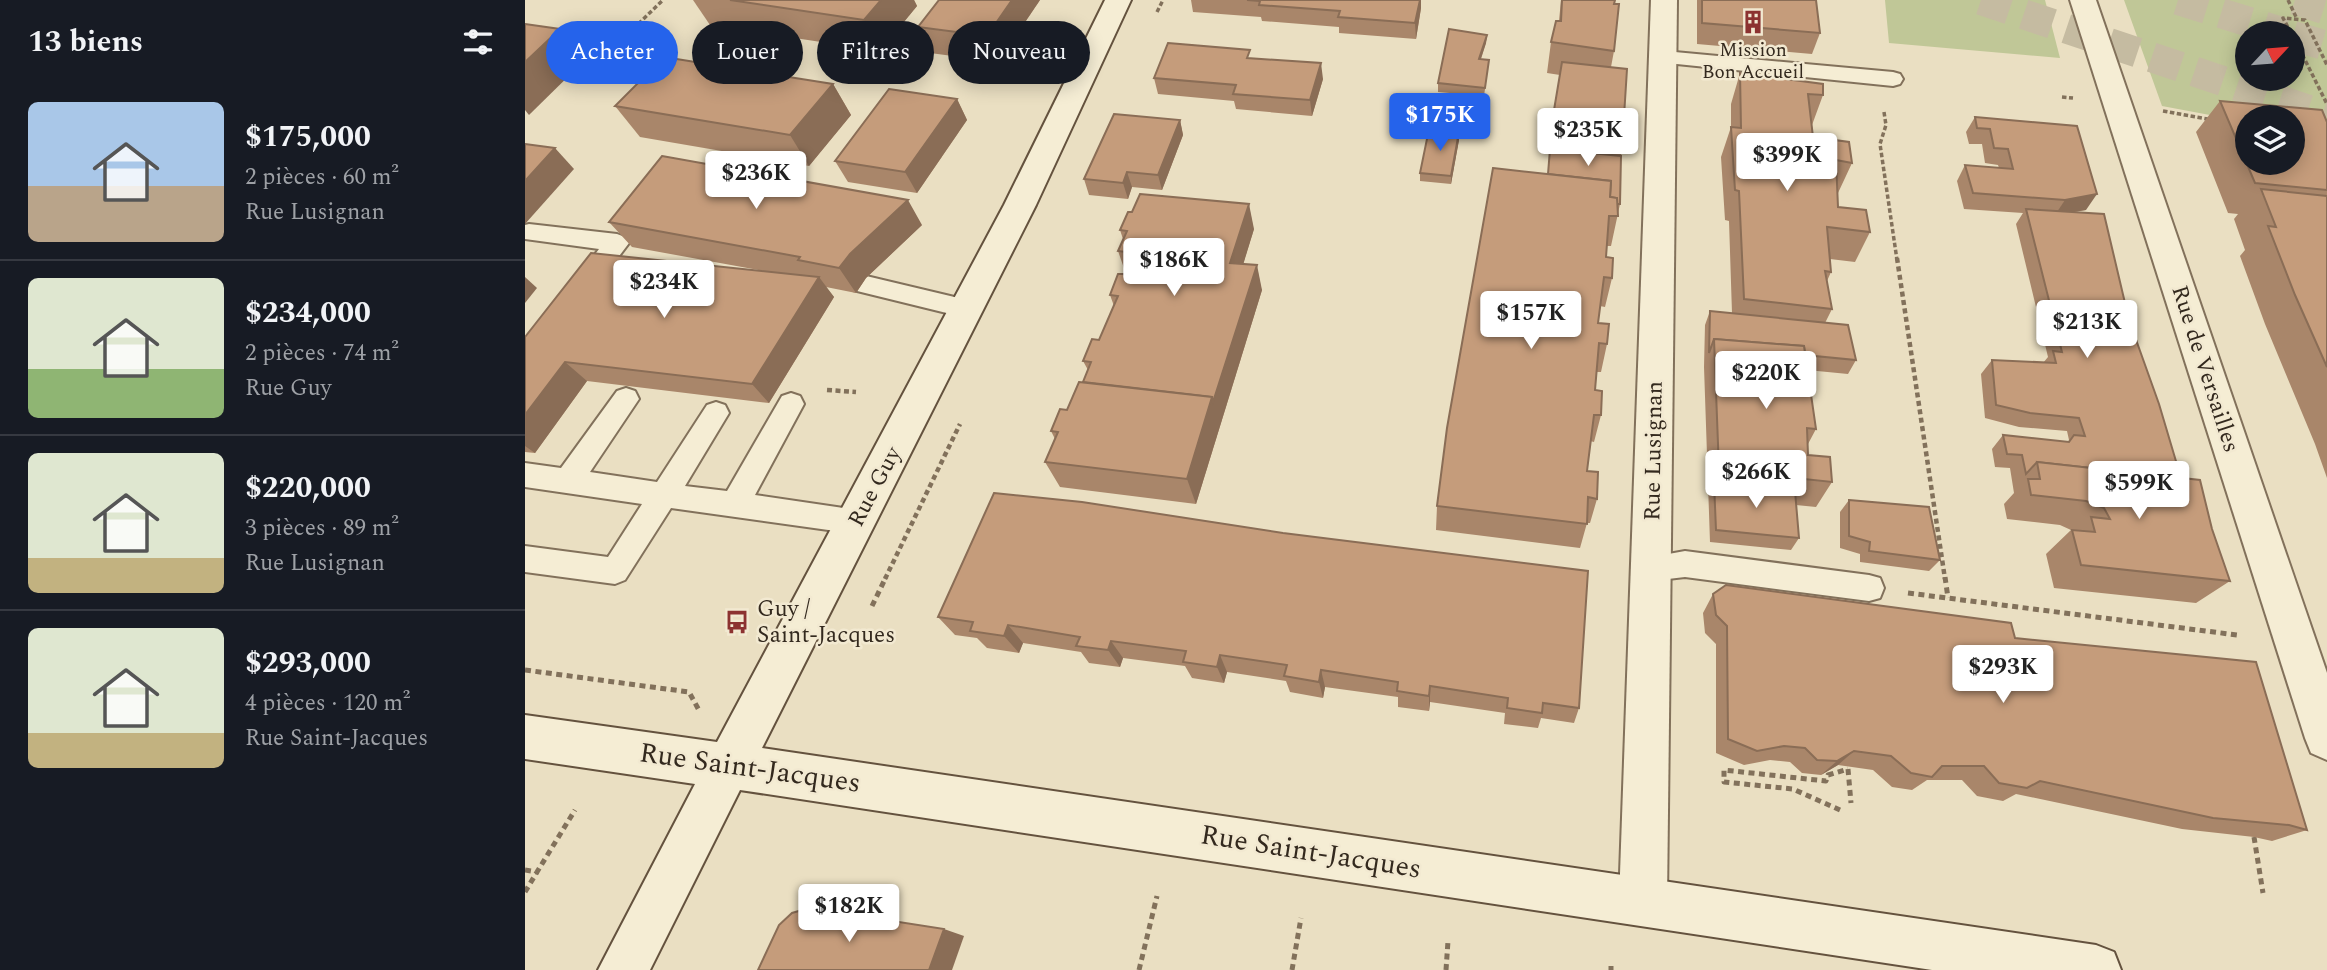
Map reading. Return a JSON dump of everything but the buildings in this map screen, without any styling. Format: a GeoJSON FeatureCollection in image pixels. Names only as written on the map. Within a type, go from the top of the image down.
{"type":"FeatureCollection","features":[{"type":"Feature","properties":{"kind":"main road","name":"Rue Guy"},"geometry":{"type":"LineString","coordinates":[[624,970],[967,309],[1118,0]]}},
{"type":"Feature","properties":{"kind":"main road","name":"Rue Lusignan"},"geometry":{"type":"LineString","coordinates":[[1643,902],[1664,0]]}},
{"type":"Feature","properties":{"kind":"main road","name":"Rue de Versailles"},"geometry":{"type":"LineString","coordinates":[[2083,0],[2314,655],[2327,738]]}},
{"type":"Feature","properties":{"kind":"main road","name":"Rue Saint-Jacques"},"geometry":{"type":"LineString","coordinates":[[525,737],[729,765],[2096,970]]}},
{"type":"Feature","properties":{"kind":"lane"},"geometry":{"type":"LineString","coordinates":[[1664,57],[1893,79]]}},
{"type":"Feature","properties":{"kind":"lane"},"geometry":{"type":"LineString","coordinates":[[529,233],[617,243],[567,306]]}},
{"type":"Feature","properties":{"kind":"lane"},"geometry":{"type":"LineString","coordinates":[[862,284],[967,309]]}},
{"type":"Feature","properties":{"kind":"lane"},"geometry":{"type":"LineString","coordinates":[[568,481],[626,399]]}},
{"type":"Feature","properties":{"kind":"lane"},"geometry":{"type":"LineString","coordinates":[[735,504],[791,404]]}},
{"type":"Feature","properties":{"kind":"lane"},"geometry":{"type":"LineString","coordinates":[[525,559],[615,571],[716,413]]}},
{"type":"Feature","properties":{"kind":"lane"},"geometry":{"type":"LineString","coordinates":[[525,475],[857,522]]}},
{"type":"Feature","properties":{"kind":"lane"},"geometry":{"type":"LineString","coordinates":[[1651,568],[1685,564],[1869,588]]}},
{"type":"Feature","properties":{"kind":"path"},"geometry":{"type":"LineString","coordinates":[[641,21],[663,0]]}},
{"type":"Feature","properties":{"kind":"path"},"geometry":{"type":"LineString","coordinates":[[2288,0],[2298,19]]}},
{"type":"Feature","properties":{"kind":"path"},"geometry":{"type":"LineString","coordinates":[[2285,21],[2283,18],[2305,20],[2327,65]]}},
{"type":"Feature","properties":{"kind":"path"},"geometry":{"type":"LineString","coordinates":[[2305,61],[2327,104]]}},
{"type":"Feature","properties":{"kind":"path"},"geometry":{"type":"LineString","coordinates":[[2158,110],[2222,121]]}},
{"type":"Feature","properties":{"kind":"path"},"geometry":{"type":"LineString","coordinates":[[1886,125],[1880,144],[1948,598]]}},
{"type":"Feature","properties":{"kind":"path"},"geometry":{"type":"LineString","coordinates":[[1869,588],[2237,635]]}},
{"type":"Feature","properties":{"kind":"path"},"geometry":{"type":"LineString","coordinates":[[525,670],[689,692]]}},
{"type":"Feature","properties":{"kind":"path"},"geometry":{"type":"LineString","coordinates":[[1840,810],[1793,789],[1724,782],[1724,770],[1826,781],[1828,775],[1848,768],[1851,803]]}},
{"type":"Feature","properties":{"kind":"path"},"geometry":{"type":"LineString","coordinates":[[525,892],[575,810]]}},
{"type":"Feature","properties":{"kind":"path"},"geometry":{"type":"LineString","coordinates":[[2254,837],[2263,893]]}},
{"type":"Feature","properties":{"kind":"path"},"geometry":{"type":"LineString","coordinates":[[525,870],[537,872]]}},
{"type":"Feature","properties":{"kind":"path"},"geometry":{"type":"LineString","coordinates":[[1139,970],[1157,895]]}},
{"type":"Feature","properties":{"kind":"path"},"geometry":{"type":"LineString","coordinates":[[1292,970],[1301,918]]}},
{"type":"Feature","properties":{"kind":"path"},"geometry":{"type":"LineString","coordinates":[[1445,970],[1448,941]]}},
{"type":"Feature","properties":{"kind":"green space"},"geometry":{"type":"Polygon","coordinates":[[[1885,0],[2045,0],[2060,58],[1889,43],[1885,0]]]}},
{"type":"Feature","properties":{"kind":"green space"},"geometry":{"type":"Polygon","coordinates":[[[2124,0],[2327,0],[2327,136],[2305,124],[2305,105],[2235,105],[2235,120],[2162,106],[2124,0]]]}},
{"type":"Feature","properties":{"kind":"tunnel"},"geometry":{"type":"LineString","coordinates":[[1981,0],[2327,116]]}},
{"type":"Feature","properties":{"kind":"tunnel"},"geometry":{"type":"LineString","coordinates":[[2178,0],[2246,21]]}},
{"type":"Feature","properties":{"kind":"tunnel"},"geometry":{"type":"LineString","coordinates":[[2295,0],[2327,10]]}},
{"type":"Feature","properties":{"kind":"tunnel"},"geometry":{"type":"LineString","coordinates":[[2305,40],[2327,46]]}},
{"type":"Feature","properties":{"kind":"place","name":"Mission Bon Accueil"},"geometry":{"type":"Point","coordinates":[1753,22]}},
{"type":"Feature","properties":{"kind":"place","name":"Guy / Saint-Jacques"},"geometry":{"type":"Point","coordinates":[737,622]}}]}
